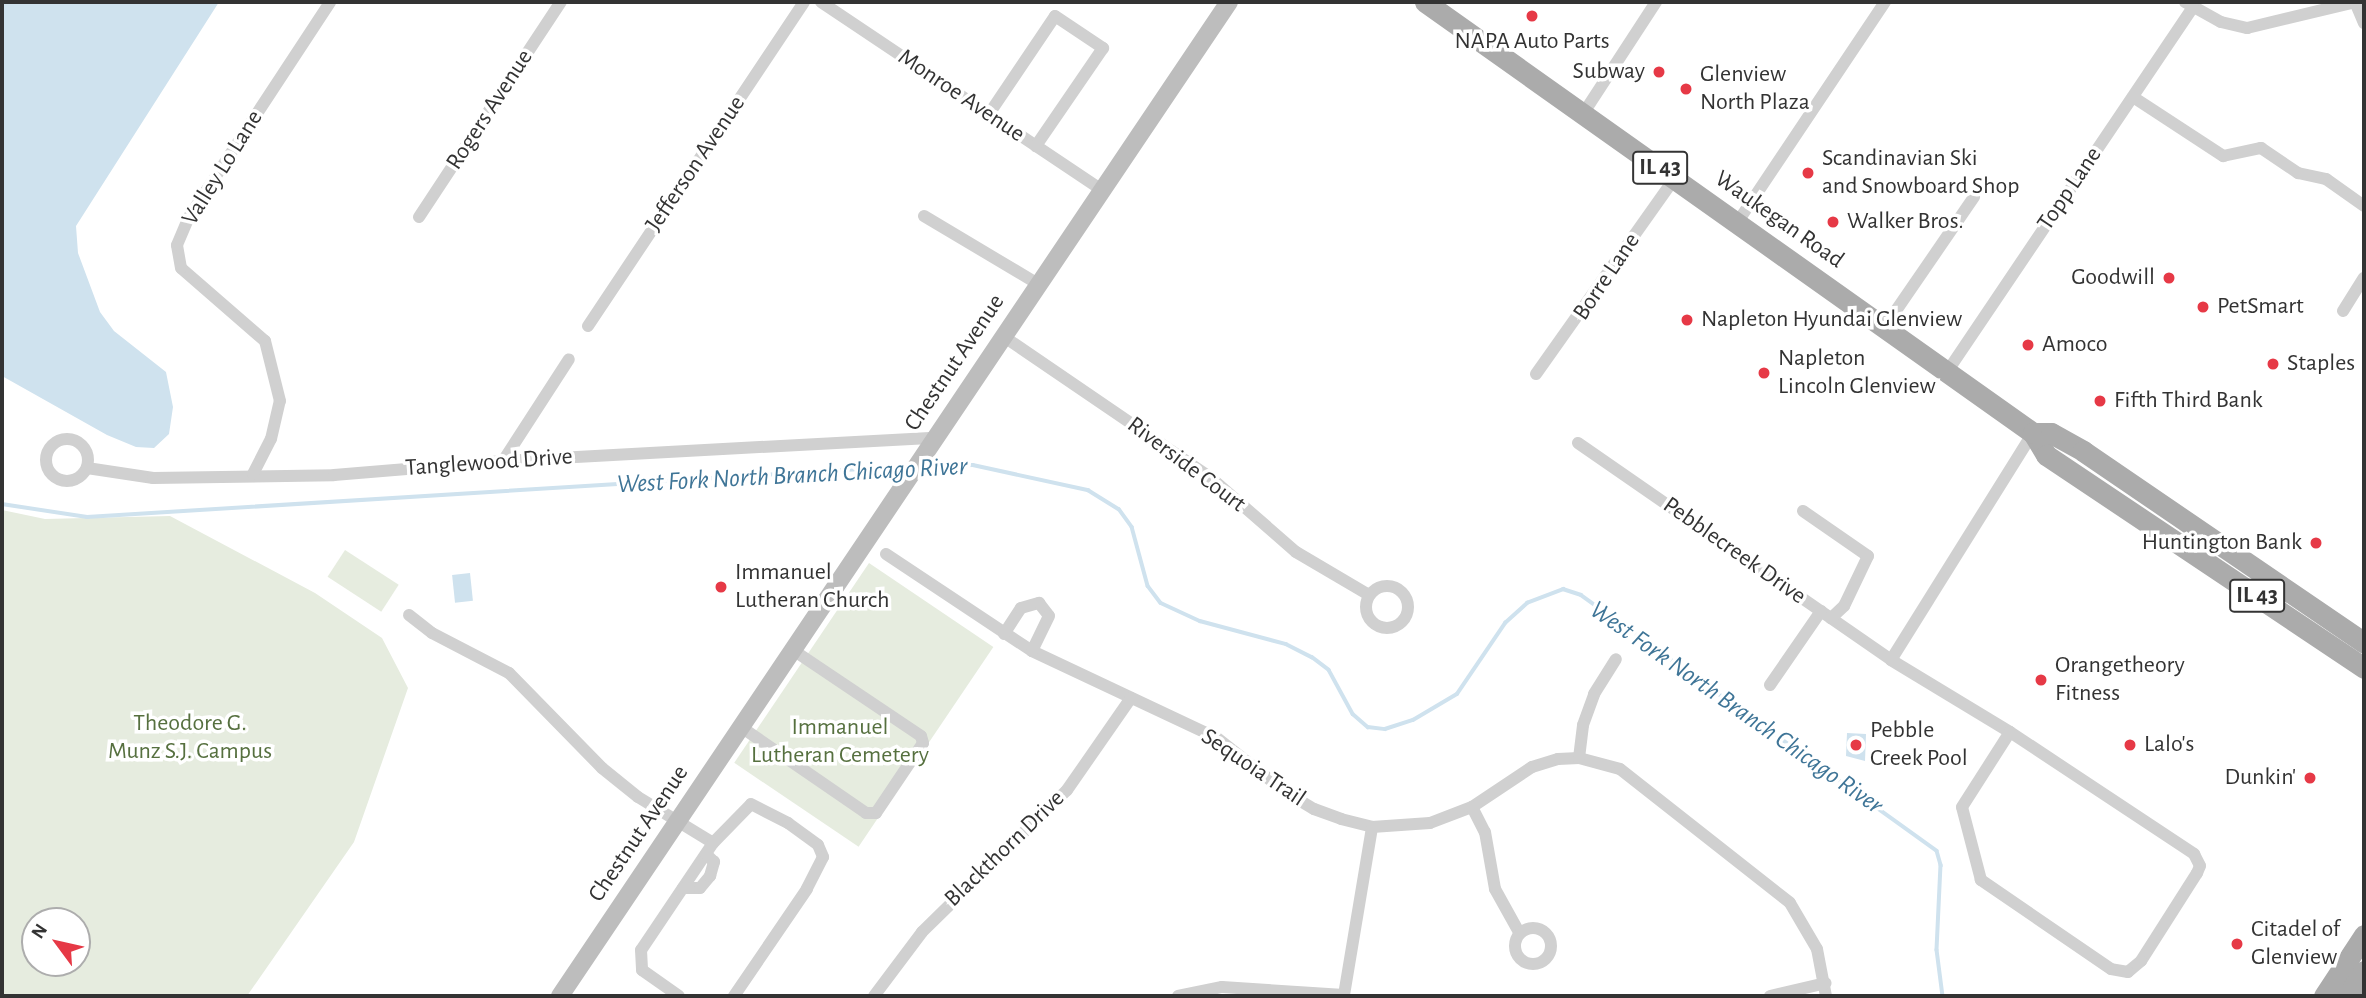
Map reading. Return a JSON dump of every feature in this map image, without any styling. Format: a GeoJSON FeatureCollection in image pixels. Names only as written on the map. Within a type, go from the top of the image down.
{"type":"FeatureCollection","features":[{"type":"Feature","properties":{"kind":"main road","name":"Waukegan Road"},"geometry":{"type":"LineString","coordinates":[[1425,2],[2033,433],[2046,455],[2364,668]]}},
{"type":"Feature","properties":{"kind":"main road","name":"Waukegan Road"},"geometry":{"type":"LineString","coordinates":[[2033,433],[2051,433],[2083,451],[2364,643]]}},
{"type":"Feature","properties":{"kind":"main road"},"geometry":{"type":"LineString","coordinates":[[2324,996],[2364,935]]}},
{"type":"Feature","properties":{"kind":"main road"},"geometry":{"type":"LineString","coordinates":[[2347,996],[2364,971]]}},
{"type":"Feature","properties":{"kind":"street","name":"Valley Lo Lane"},"geometry":{"type":"LineString","coordinates":[[253,474],[271,439],[280,401],[265,341],[181,268],[177,246],[189,217],[330,2]]}},
{"type":"Feature","properties":{"kind":"street","name":"Rogers Avenue"},"geometry":{"type":"LineString","coordinates":[[419,217],[561,2]]}},
{"type":"Feature","properties":{"kind":"street","name":"Jefferson Avenue"},"geometry":{"type":"LineString","coordinates":[[588,326],[804,2]]}},
{"type":"Feature","properties":{"kind":"street","name":"Monroe Avenue"},"geometry":{"type":"LineString","coordinates":[[821,2],[1102,190]]}},
{"type":"Feature","properties":{"kind":"street","name":"Chestnut Avenue"},"geometry":{"type":"LineString","coordinates":[[560,996],[1229,2]]}},
{"type":"Feature","properties":{"kind":"street"},"geometry":{"type":"LineString","coordinates":[[1583,114],[1656,2]]}},
{"type":"Feature","properties":{"kind":"street"},"geometry":{"type":"LineString","coordinates":[[1737,223],[1885,2]]}},
{"type":"Feature","properties":{"kind":"street"},"geometry":{"type":"LineString","coordinates":[[2189,4],[2247,28],[2355,2],[2364,23]]}},
{"type":"Feature","properties":{"kind":"street","name":"Topp Lane"},"geometry":{"type":"LineString","coordinates":[[1947,372],[2133,97],[2189,4]]}},
{"type":"Feature","properties":{"kind":"street"},"geometry":{"type":"LineString","coordinates":[[989,114],[1055,16],[1103,48],[1036,146]]}},
{"type":"Feature","properties":{"kind":"street"},"geometry":{"type":"LineString","coordinates":[[2133,97],[2223,156],[2261,148],[2298,173],[2326,179],[2364,205]]}},
{"type":"Feature","properties":{"kind":"street","name":"Borre Lane"},"geometry":{"type":"LineString","coordinates":[[1536,374],[1674,178]]}},
{"type":"Feature","properties":{"kind":"street"},"geometry":{"type":"LineString","coordinates":[[1884,328],[1975,197]]}},
{"type":"Feature","properties":{"kind":"street"},"geometry":{"type":"LineString","coordinates":[[924,216],[1038,284]]}},
{"type":"Feature","properties":{"kind":"street"},"geometry":{"type":"LineString","coordinates":[[2343,311],[2364,278]]}},
{"type":"Feature","properties":{"kind":"street","name":"Riverside Court"},"geometry":{"type":"LineString","coordinates":[[1003,337],[1210,477],[1296,552],[1369,594]]}},
{"type":"Feature","properties":{"kind":"street"},"geometry":{"type":"LineString","coordinates":[[503,461],[569,359]]}},
{"type":"Feature","properties":{"kind":"street"},"geometry":{"type":"LineString","coordinates":[[1891,660],[2033,433]]}},
{"type":"Feature","properties":{"kind":"street","name":"Pebblecreek Drive"},"geometry":{"type":"LineString","coordinates":[[1578,443],[1891,660],[2010,732],[2199,860],[2197,873],[2141,961],[2122,973],[1992,890],[1981,880],[1962,807],[2010,732]]}},
{"type":"Feature","properties":{"kind":"street","name":"Tanglewood Drive"},"geometry":{"type":"LineString","coordinates":[[87,468],[153,478],[253,474],[334,475],[503,461],[929,445]]}},
{"type":"Feature","properties":{"kind":"street"},"geometry":{"type":"LineString","coordinates":[[1770,685],[1826,614],[1844,606],[1868,556],[1803,511]]}},
{"type":"Feature","properties":{"kind":"street","name":"Sequoia Trail"},"geometry":{"type":"LineString","coordinates":[[886,554],[1032,652],[1217,738],[1314,810],[1373,827],[1430,823],[1472,807],[1532,766],[1579,758],[1620,769],[1766,881],[1806,926],[1826,990]]}},
{"type":"Feature","properties":{"kind":"street"},"geometry":{"type":"LineString","coordinates":[[1004,634],[1021,608],[1039,603],[1049,616],[1032,652]]}},
{"type":"Feature","properties":{"kind":"street"},"geometry":{"type":"LineString","coordinates":[[409,615],[432,633],[509,673],[602,768],[710,848]]}},
{"type":"Feature","properties":{"kind":"street"},"geometry":{"type":"LineString","coordinates":[[741,727],[866,813],[876,813],[923,743],[922,736],[793,650]]}},
{"type":"Feature","properties":{"kind":"street"},"geometry":{"type":"LineString","coordinates":[[1579,758],[1583,725],[1594,694],[1616,659]]}},
{"type":"Feature","properties":{"kind":"street","name":"Blackthorn Drive"},"geometry":{"type":"LineString","coordinates":[[874,996],[922,932],[1067,790],[1131,698]]}},
{"type":"Feature","properties":{"kind":"street"},"geometry":{"type":"LineString","coordinates":[[679,996],[649,977],[640,961],[640,950],[710,848],[742,810],[751,804],[762,806],[818,845],[821,865],[734,996]]}},
{"type":"Feature","properties":{"kind":"street"},"geometry":{"type":"LineString","coordinates":[[1472,807],[1485,832],[1495,889],[1520,934]]}},
{"type":"Feature","properties":{"kind":"street"},"geometry":{"type":"LineString","coordinates":[[1178,996],[1223,987],[1344,995],[1373,827]]}},
{"type":"Feature","properties":{"kind":"street"},"geometry":{"type":"LineString","coordinates":[[1770,996],[1826,990]]}},
{"type":"Feature","properties":{"kind":"green space","name":"Theodore G. Munz S.J. Campus"},"geometry":{"type":"Polygon","coordinates":[[[2,510],[45,519],[170,516],[315,593],[382,638],[408,688],[354,842],[247,996],[2,996],[2,510]]]}},
{"type":"Feature","properties":{"kind":"green space"},"geometry":{"type":"Polygon","coordinates":[[[345,550],[399,585],[381,612],[328,577],[345,550]]]}},
{"type":"Feature","properties":{"kind":"green space","name":"Immanuel Lutheran Cemetery"},"geometry":{"type":"Polygon","coordinates":[[[869,563],[993,647],[859,847],[734,763],[869,563]]]}},
{"type":"Feature","properties":{"kind":"water"},"geometry":{"type":"Polygon","coordinates":[[[2,2],[219,2],[76,226],[78,253],[100,312],[114,331],[166,372],[173,407],[169,434],[154,448],[136,447],[107,435],[2,376],[2,2]]]}},
{"type":"Feature","properties":{"kind":"water"},"geometry":{"type":"Polygon","coordinates":[[[470,573],[473,601],[455,603],[452,575],[470,573]]]}},
{"type":"Feature","properties":{"kind":"water","name":"Pebble Creek Pool"},"geometry":{"type":"Polygon","coordinates":[[[1847,733],[1866,734],[1865,761],[1846,756],[1847,733]]]}},
{"type":"Feature","properties":{"kind":"waterway","name":"West Fork North Branch Chicago River"},"geometry":{"type":"LineString","coordinates":[[925,466],[973,465],[1088,490],[1119,509],[1132,527],[1148,586],[1161,603],[1200,621],[1286,644],[1312,657],[1329,670],[1353,714],[1368,727],[1385,729],[1413,720],[1457,694],[1505,623],[1527,603],[1563,589],[1581,595],[1937,851],[1941,865],[1937,950],[1943,996]]}},
{"type":"Feature","properties":{"kind":"waterway","name":"West Fork North Branch Chicago River"},"geometry":{"type":"LineString","coordinates":[[2,504],[87,517],[910,466]]}},
{"type":"Feature","properties":{"kind":"place","name":"NAPA Auto Parts"},"geometry":{"type":"Point","coordinates":[1532,16]}},
{"type":"Feature","properties":{"kind":"place","name":"Subway"},"geometry":{"type":"Point","coordinates":[1659,72]}},
{"type":"Feature","properties":{"kind":"place","name":"Glenview North Plaza"},"geometry":{"type":"Point","coordinates":[1686,89]}},
{"type":"Feature","properties":{"kind":"place","name":"Scandinavian Ski and Snowboard Shop"},"geometry":{"type":"Point","coordinates":[1808,173]}},
{"type":"Feature","properties":{"kind":"place","name":"Walker Bros."},"geometry":{"type":"Point","coordinates":[1833,222]}},
{"type":"Feature","properties":{"kind":"place","name":"Goodwill"},"geometry":{"type":"Point","coordinates":[2169,278]}},
{"type":"Feature","properties":{"kind":"place","name":"PetSmart"},"geometry":{"type":"Point","coordinates":[2203,307]}},
{"type":"Feature","properties":{"kind":"place","name":"Napleton Hyundai Glenview"},"geometry":{"type":"Point","coordinates":[1687,320]}},
{"type":"Feature","properties":{"kind":"place","name":"Amoco"},"geometry":{"type":"Point","coordinates":[2028,345]}},
{"type":"Feature","properties":{"kind":"place","name":"Staples"},"geometry":{"type":"Point","coordinates":[2273,364]}},
{"type":"Feature","properties":{"kind":"place","name":"Napleton Lincoln Glenview"},"geometry":{"type":"Point","coordinates":[1764,373]}},
{"type":"Feature","properties":{"kind":"place","name":"Fifth Third Bank"},"geometry":{"type":"Point","coordinates":[2100,401]}},
{"type":"Feature","properties":{"kind":"place","name":"Huntington Bank"},"geometry":{"type":"Point","coordinates":[2316,543]}},
{"type":"Feature","properties":{"kind":"place","name":"Immanuel Lutheran Church"},"geometry":{"type":"Point","coordinates":[721,587]}},
{"type":"Feature","properties":{"kind":"place","name":"Orangetheory Fitness"},"geometry":{"type":"Point","coordinates":[2041,680]}},
{"type":"Feature","properties":{"kind":"place","name":"Pebble Creek Pool"},"geometry":{"type":"Point","coordinates":[1856,745]}},
{"type":"Feature","properties":{"kind":"place","name":"Lalo's"},"geometry":{"type":"Point","coordinates":[2130,745]}},
{"type":"Feature","properties":{"kind":"place","name":"Dunkin'"},"geometry":{"type":"Point","coordinates":[2310,778]}},
{"type":"Feature","properties":{"kind":"place","name":"Citadel of Glenview"},"geometry":{"type":"Point","coordinates":[2237,944]}}]}
